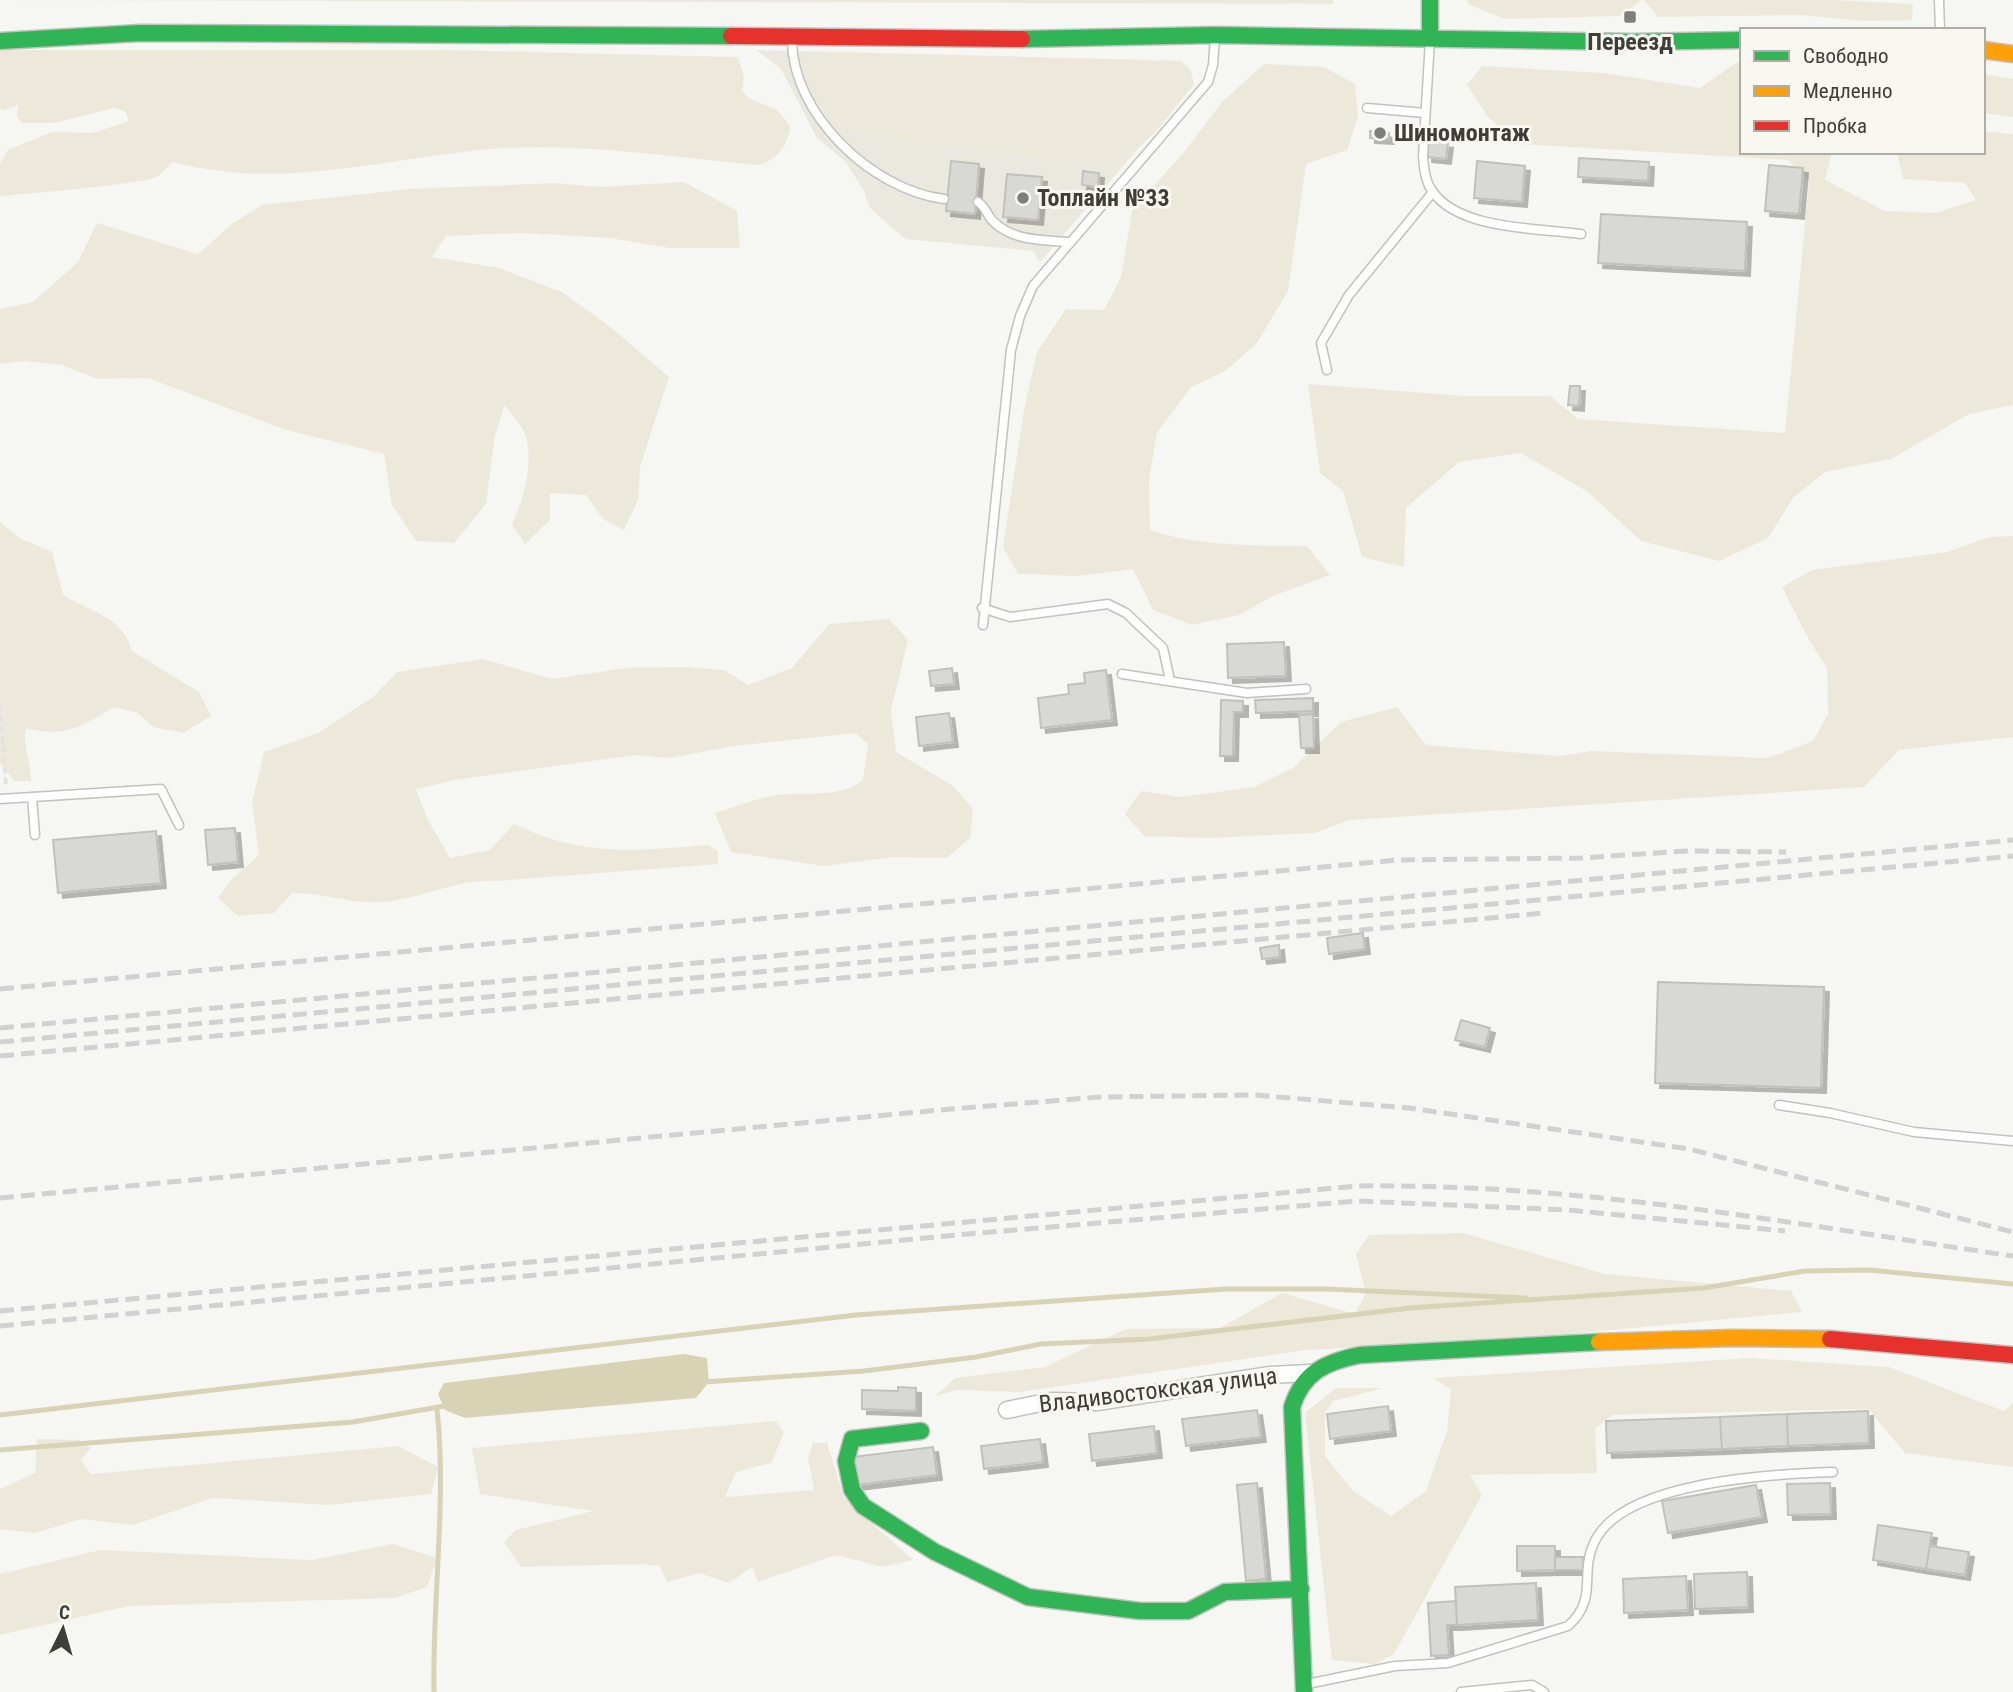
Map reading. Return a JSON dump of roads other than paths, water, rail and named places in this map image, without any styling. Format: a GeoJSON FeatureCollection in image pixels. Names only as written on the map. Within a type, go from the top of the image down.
{"type":"FeatureCollection","features":[{"type":"Feature","properties":{"kind":"street"},"geometry":{"type":"LineString","coordinates":[[1430,0],[1430,38]]}},
{"type":"Feature","properties":{"kind":"street"},"geometry":{"type":"LineString","coordinates":[[0,41],[140,33],[999,39],[1215,35],[1633,42],[1740,40]]}},
{"type":"Feature","properties":{"kind":"street"},"geometry":{"type":"LineString","coordinates":[[1985,50],[2013,54]]}},
{"type":"Feature","properties":{"kind":"street"},"geometry":{"type":"LineString","coordinates":[[1304,1688],[1292,1406],[1297,1387],[1310,1373],[1330,1361],[1360,1355],[1658,1340],[1786,1338],[1922,1346],[2013,1355]]}},
{"type":"Feature","properties":{"kind":"street","name":"Владивостокская улица"},"geometry":{"type":"LineString","coordinates":[[1007,1410],[1051,1401],[1097,1402],[1270,1375],[1310,1373]]}},
{"type":"Feature","properties":{"kind":"street"},"geometry":{"type":"LineString","coordinates":[[921,1431],[852,1439],[846,1461],[852,1490],[863,1506],[935,1552],[1028,1597],[1140,1611],[1188,1611],[1225,1592],[1301,1589]]}},
{"type":"Feature","properties":{"kind":"lane"},"geometry":{"type":"LineString","coordinates":[[1938,0],[1940,28]]}},
{"type":"Feature","properties":{"kind":"lane"},"geometry":{"type":"LineString","coordinates":[[983,625],[982,608],[1011,350],[1020,316],[1033,286],[1068,242],[1208,82],[1213,65],[1215,35]]}},
{"type":"Feature","properties":{"kind":"lane"},"geometry":{"type":"LineString","coordinates":[[792,37],[796,75],[824,128],[880,173],[904,186],[944,199]]}},
{"type":"Feature","properties":{"kind":"lane"},"geometry":{"type":"LineString","coordinates":[[1430,38],[1423,156],[1425,175],[1433,192],[1454,211],[1485,222],[1581,234]]}},
{"type":"Feature","properties":{"kind":"lane"},"geometry":{"type":"LineString","coordinates":[[1367,107],[1424,113]]}},
{"type":"Feature","properties":{"kind":"lane"},"geometry":{"type":"LineString","coordinates":[[1327,370],[1321,343],[1349,295],[1433,192]]}},
{"type":"Feature","properties":{"kind":"lane"},"geometry":{"type":"LineString","coordinates":[[978,202],[985,206],[995,223],[1010,234],[1068,242]]}},
{"type":"Feature","properties":{"kind":"lane"},"geometry":{"type":"LineString","coordinates":[[982,608],[1010,617],[1108,604],[1126,613],[1163,648],[1170,680]]}},
{"type":"Feature","properties":{"kind":"lane"},"geometry":{"type":"LineString","coordinates":[[1122,674],[1247,692],[1306,689]]}},
{"type":"Feature","properties":{"kind":"lane"},"geometry":{"type":"LineString","coordinates":[[4,798],[161,789],[179,825]]}},
{"type":"Feature","properties":{"kind":"lane"},"geometry":{"type":"LineString","coordinates":[[32,797],[35,835]]}},
{"type":"Feature","properties":{"kind":"lane"},"geometry":{"type":"LineString","coordinates":[[1779,1105],[1830,1113],[1914,1132],[2013,1141]]}},
{"type":"Feature","properties":{"kind":"lane"},"geometry":{"type":"LineString","coordinates":[[1304,1688],[1395,1666],[1448,1663],[1568,1626],[1579,1617],[1587,1601],[1590,1552],[1595,1539],[1634,1507],[1684,1488],[1762,1475],[1833,1472]]}},
{"type":"Feature","properties":{"kind":"lane"},"geometry":{"type":"LineString","coordinates":[[1461,1692],[1532,1685],[1544,1692]]}},
{"type":"Feature","properties":{"kind":"waterway"},"geometry":{"type":"LineString","coordinates":[[704,1382],[864,1371],[976,1357],[1041,1344],[1149,1339],[1410,1308],[1704,1288],[1805,1271],[1869,1270],[2013,1284]]}},
{"type":"Feature","properties":{"kind":"waterway"},"geometry":{"type":"LineString","coordinates":[[0,1415],[856,1315],[1226,1289],[1326,1289],[1526,1298]]}},
{"type":"Feature","properties":{"kind":"waterway"},"geometry":{"type":"LineString","coordinates":[[0,1450],[353,1422],[450,1405]]}},
{"type":"Feature","properties":{"kind":"waterway"},"geometry":{"type":"LineString","coordinates":[[434,1692],[440,1515],[437,1409]]}},
{"type":"Feature","properties":{"kind":"railway"},"geometry":{"type":"LineString","coordinates":[[0,1028],[2013,840]]}},
{"type":"Feature","properties":{"kind":"railway"},"geometry":{"type":"LineString","coordinates":[[0,989],[1398,860],[1581,858],[1686,851],[1786,852]]}},
{"type":"Feature","properties":{"kind":"railway"},"geometry":{"type":"LineString","coordinates":[[0,1042],[2013,856]]}},
{"type":"Feature","properties":{"kind":"railway"},"geometry":{"type":"LineString","coordinates":[[0,1056],[1544,913]]}},
{"type":"Feature","properties":{"kind":"railway"},"geometry":{"type":"LineString","coordinates":[[0,1198],[951,1109],[1100,1097],[1254,1095],[1409,1108],[1689,1149],[2013,1232]]}},
{"type":"Feature","properties":{"kind":"railway"},"geometry":{"type":"LineString","coordinates":[[0,1311],[1357,1186],[1441,1187],[1605,1198],[1768,1219],[2013,1256]]}},
{"type":"Feature","properties":{"kind":"railway"},"geometry":{"type":"LineString","coordinates":[[0,1326],[968,1234],[1357,1201],[1568,1210],[1785,1231]]}},
{"type":"Feature","properties":{"kind":"place","name":"Переезд"},"geometry":{"type":"Point","coordinates":[1630,17]}},
{"type":"Feature","properties":{"kind":"place","name":"Шиномонтаж"},"geometry":{"type":"Point","coordinates":[1380,133]}},
{"type":"Feature","properties":{"kind":"place","name":"Топлайн №33"},"geometry":{"type":"Point","coordinates":[1023,198]}}]}
